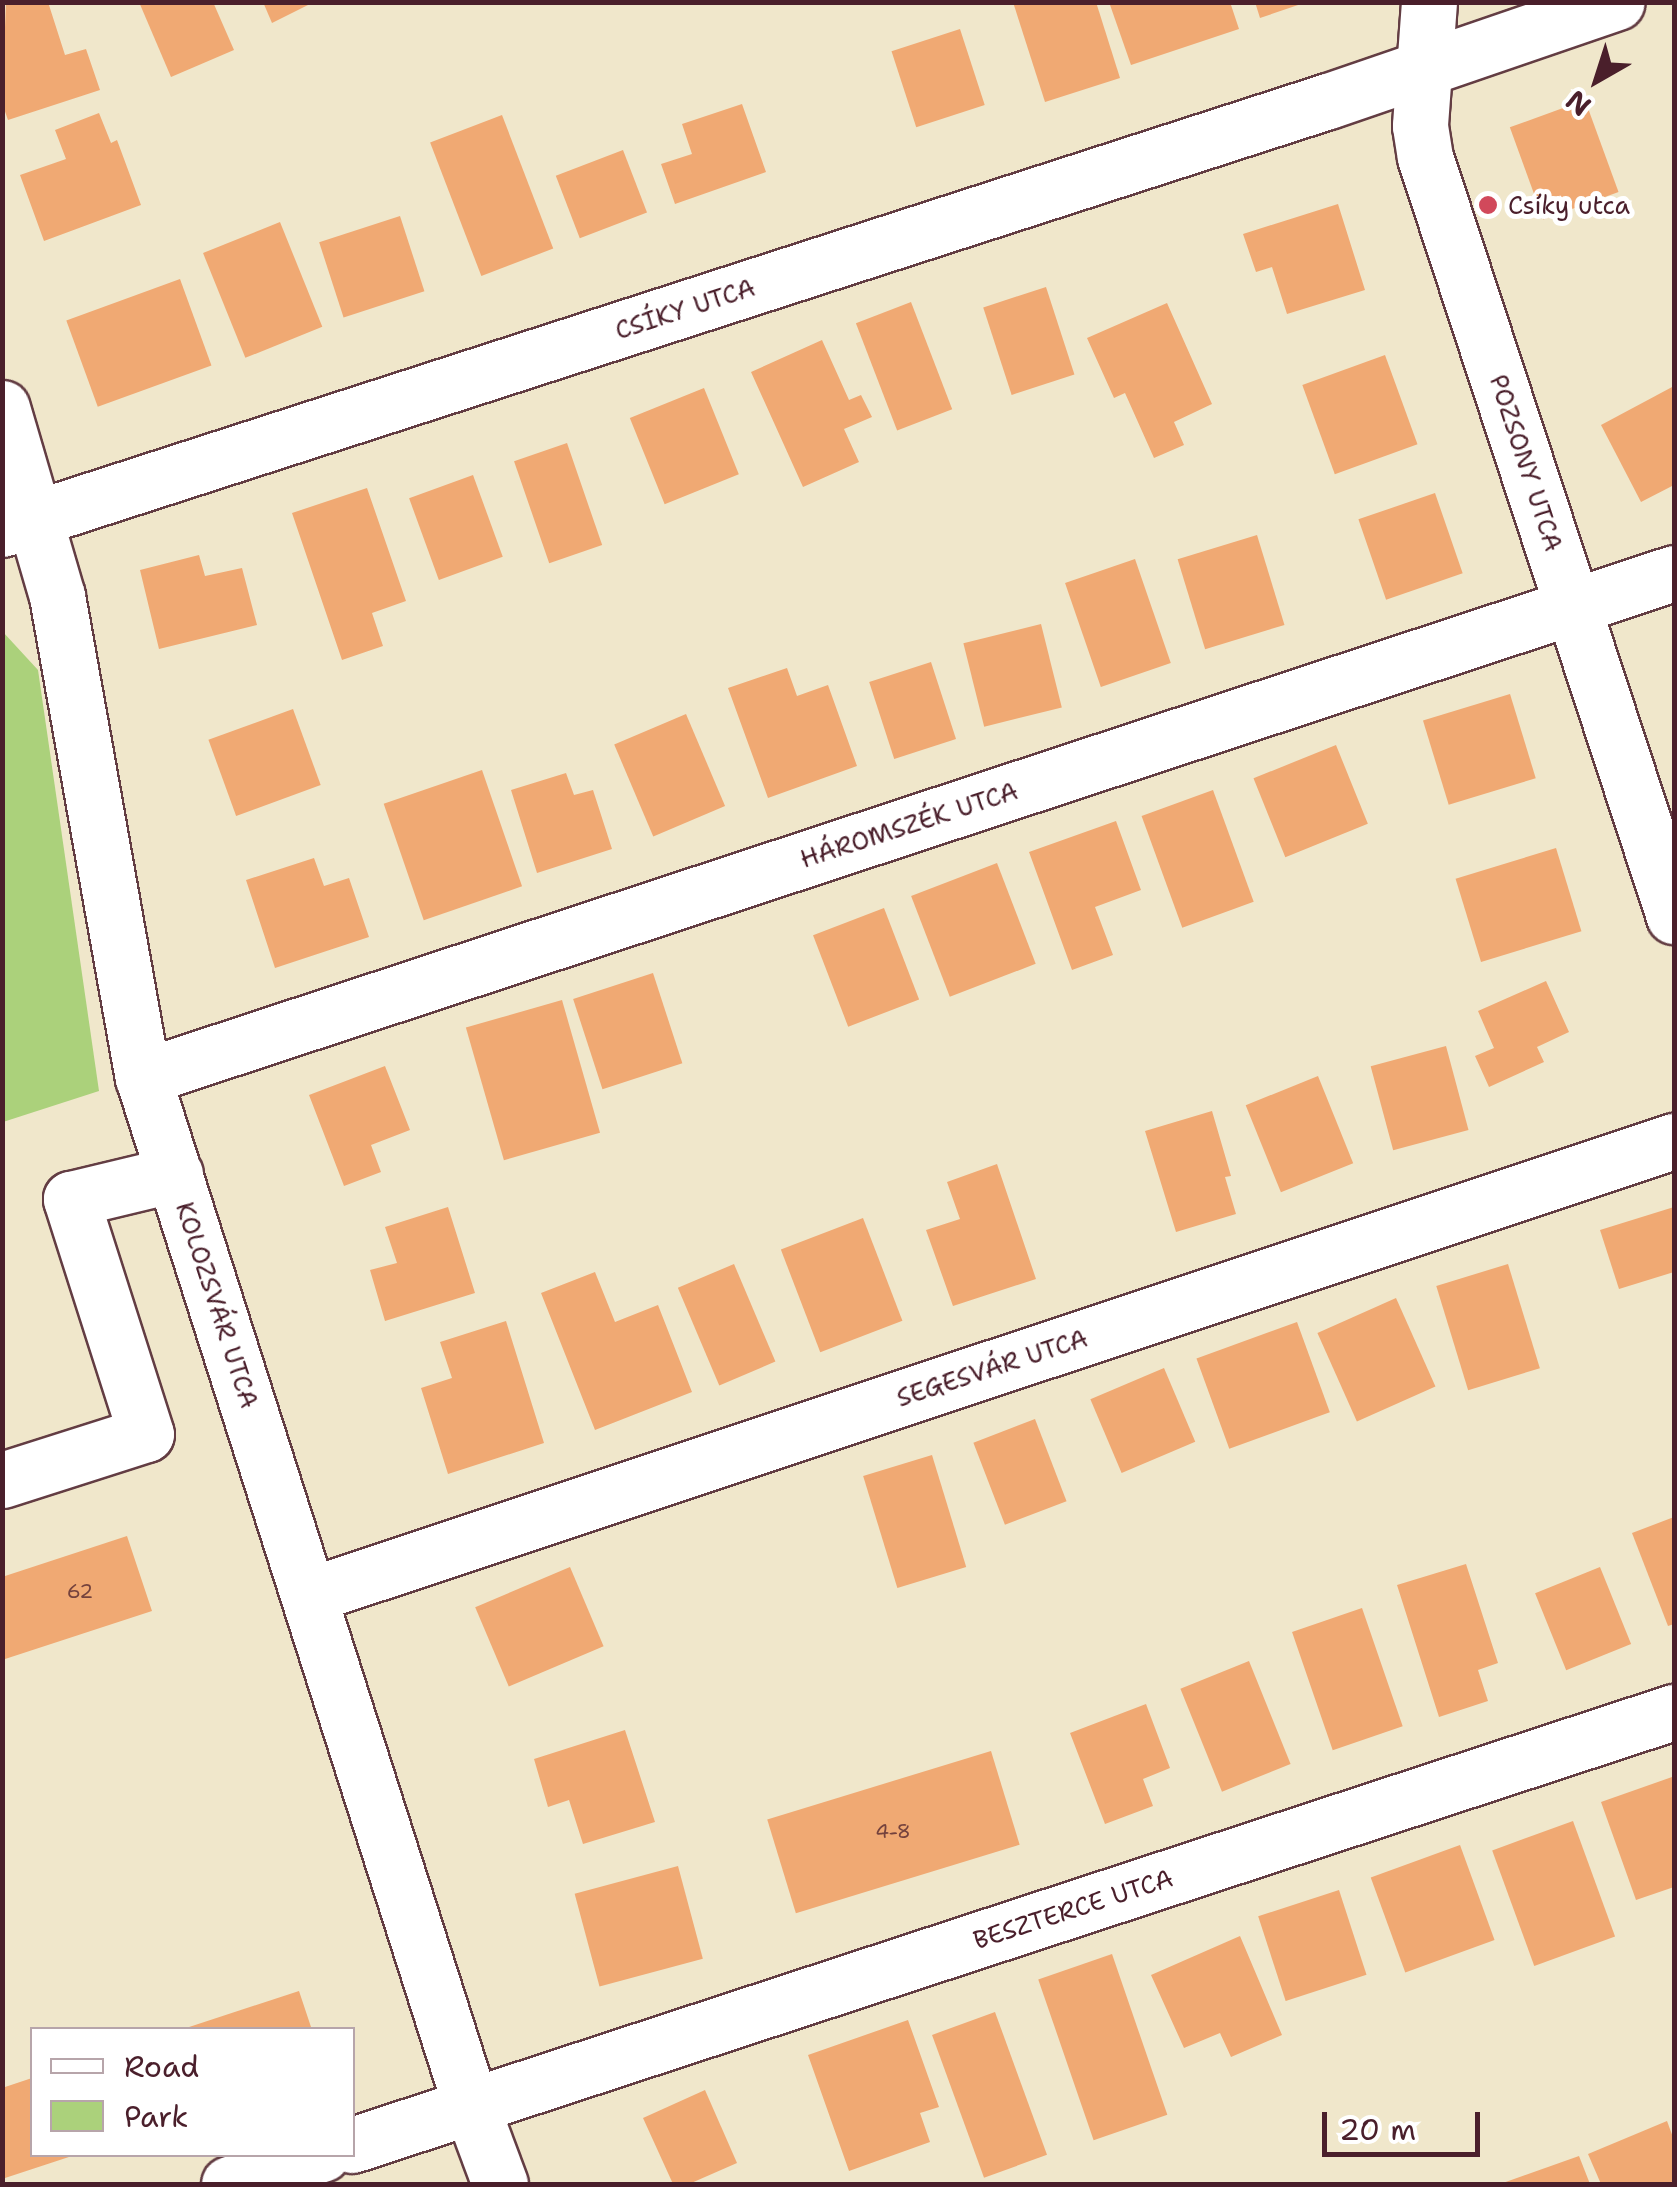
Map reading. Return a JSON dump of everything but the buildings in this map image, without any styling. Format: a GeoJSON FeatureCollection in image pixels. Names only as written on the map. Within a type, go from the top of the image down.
{"type":"FeatureCollection","features":[{"type":"Feature","properties":{"kind":"street","name":"POZSONY UTCA"},"geometry":{"type":"LineString","coordinates":[[1429,2],[1420,126],[1425,157],[1674,916]]}},
{"type":"Feature","properties":{"kind":"street","name":"CSÍKY UTCA"},"geometry":{"type":"LineString","coordinates":[[20,525],[1617,2]]}},
{"type":"Feature","properties":{"kind":"street","name":"KOLOZSVÁR UTCA"},"geometry":{"type":"LineString","coordinates":[[2,408],[20,525],[58,596],[144,1077],[471,2106],[500,2184]]}},
{"type":"Feature","properties":{"kind":"street","name":"HÁROMSZÉK UTCA"},"geometry":{"type":"LineString","coordinates":[[144,1077],[1674,573]]}},
{"type":"Feature","properties":{"kind":"street","name":"SEGESVÁR UTCA"},"geometry":{"type":"LineString","coordinates":[[310,1595],[1674,1141]]}},
{"type":"Feature","properties":{"kind":"street"},"geometry":{"type":"LineString","coordinates":[[2,1480],[146,1434],[71,1199],[175,1174]]}},
{"type":"Feature","properties":{"kind":"street","name":"BESZTERCE UTCA"},"geometry":{"type":"LineString","coordinates":[[355,2144],[1674,1712]]}},
{"type":"Feature","properties":{"kind":"street"},"geometry":{"type":"LineString","coordinates":[[230,2184],[313,2157]]}},
{"type":"Feature","properties":{"kind":"green space"},"geometry":{"type":"Polygon","coordinates":[[[3,632],[38,670],[99,1091],[3,1122],[3,632]]]}},
{"type":"Feature","properties":{"kind":"place","name":"Csíky utca"},"geometry":{"type":"Point","coordinates":[1488,205]}}]}
